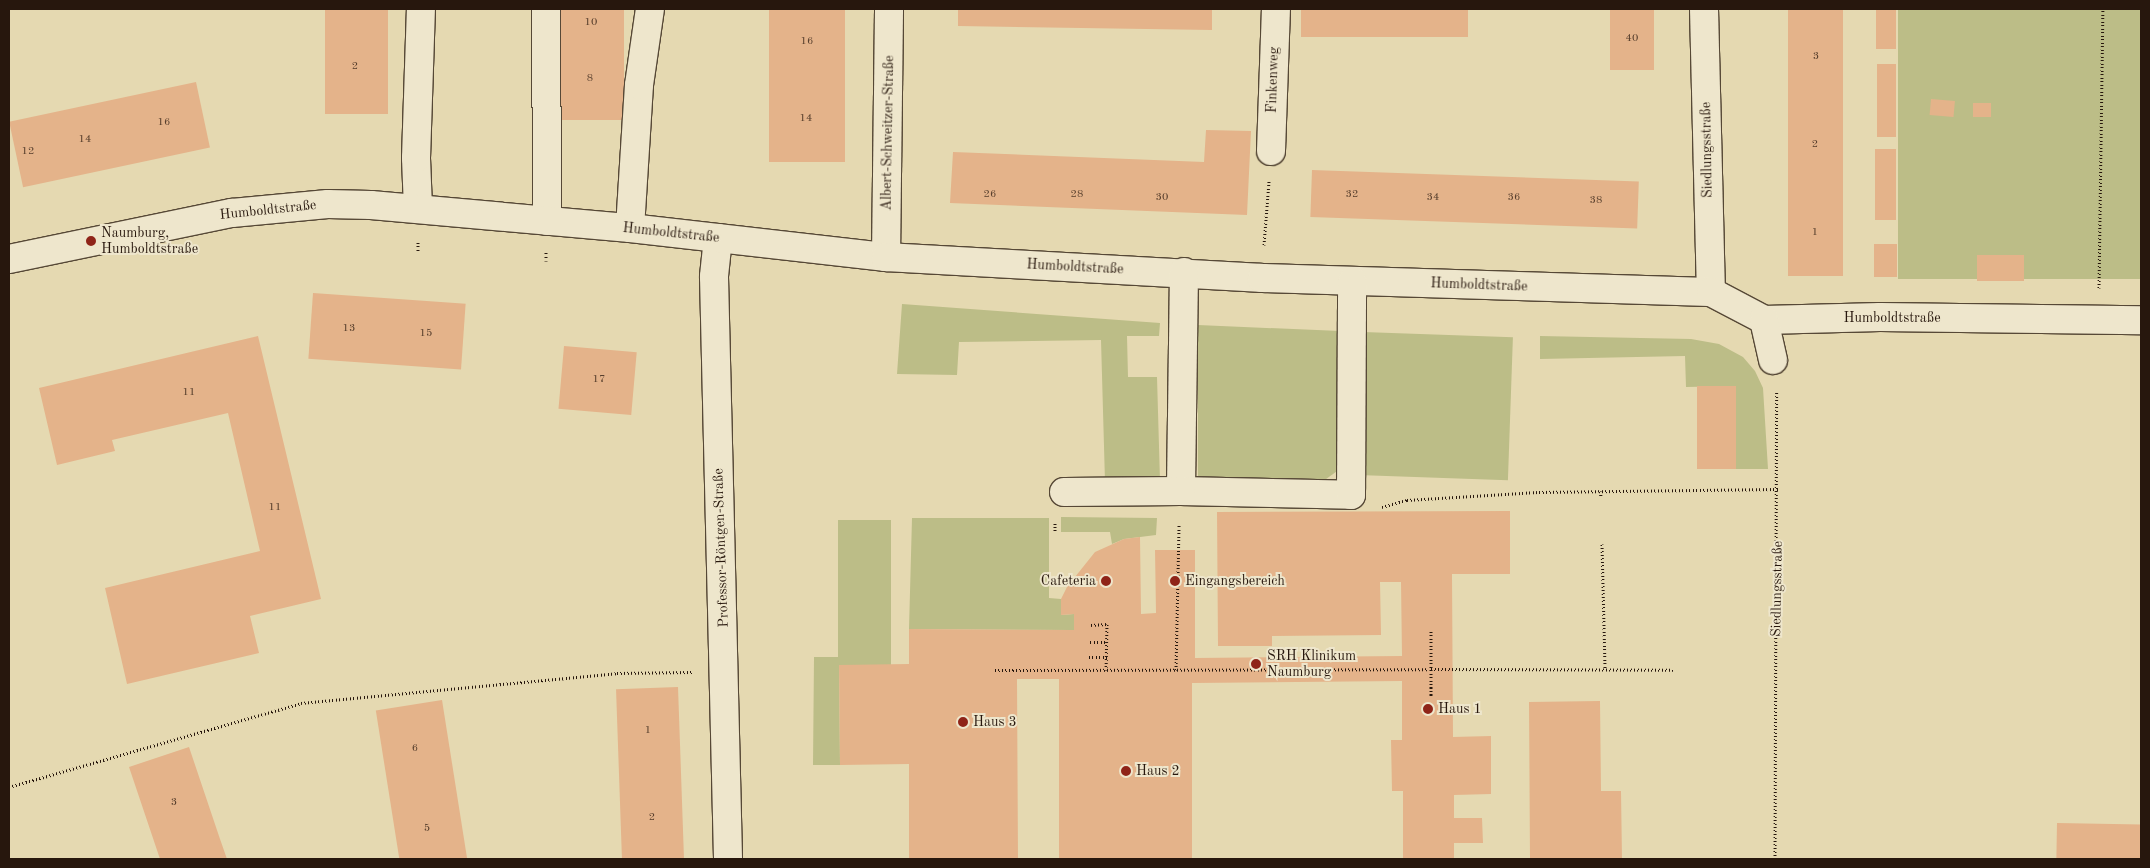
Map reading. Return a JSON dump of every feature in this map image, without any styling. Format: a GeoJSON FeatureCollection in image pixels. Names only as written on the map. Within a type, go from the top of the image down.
{"type":"FeatureCollection","features":[{"type":"Feature","properties":{"kind":"street"},"geometry":{"type":"LineString","coordinates":[[418,208],[416,158],[421,9]]}},
{"type":"Feature","properties":{"kind":"street"},"geometry":{"type":"LineString","coordinates":[[546,9],[547,221]]}},
{"type":"Feature","properties":{"kind":"street"},"geometry":{"type":"LineString","coordinates":[[630,228],[639,85],[650,9]]}},
{"type":"Feature","properties":{"kind":"street","name":"Albert-Schweitzer-Straße"},"geometry":{"type":"LineString","coordinates":[[886,257],[889,9]]}},
{"type":"Feature","properties":{"kind":"street","name":"Finkenweg"},"geometry":{"type":"LineString","coordinates":[[1271,151],[1276,9]]}},
{"type":"Feature","properties":{"kind":"street","name":"Siedlungsstraße"},"geometry":{"type":"LineString","coordinates":[[1704,9],[1711,292]]}},
{"type":"Feature","properties":{"kind":"street","name":"Humboldtstraße"},"geometry":{"type":"LineString","coordinates":[[9,260],[232,213],[328,204],[418,208],[630,228],[886,257],[1184,272],[1262,278],[1711,292],[1764,320],[1880,317],[2141,320]]}},
{"type":"Feature","properties":{"kind":"street","name":"Professor-Röntgen-Straße"},"geometry":{"type":"LineString","coordinates":[[718,238],[714,277],[725,671],[728,859]]}},
{"type":"Feature","properties":{"kind":"street"},"geometry":{"type":"LineString","coordinates":[[1181,491],[1184,272]]}},
{"type":"Feature","properties":{"kind":"street"},"geometry":{"type":"LineString","coordinates":[[1059,504],[1181,491],[1351,495],[1352,281]]}},
{"type":"Feature","properties":{"kind":"street"},"geometry":{"type":"LineString","coordinates":[[1764,320],[1773,360]]}},
{"type":"Feature","properties":{"kind":"path"},"geometry":{"type":"LineString","coordinates":[[2098,319],[2103,9]]}},
{"type":"Feature","properties":{"kind":"path"},"geometry":{"type":"LineString","coordinates":[[1262,278],[1271,151]]}},
{"type":"Feature","properties":{"kind":"path","name":"Siedlungsstraße"},"geometry":{"type":"LineString","coordinates":[[1773,360],[1778,411],[1775,859]]}},
{"type":"Feature","properties":{"kind":"path"},"geometry":{"type":"LineString","coordinates":[[1373,509],[1407,500],[1600,491],[1778,489]]}},
{"type":"Feature","properties":{"kind":"path"},"geometry":{"type":"LineString","coordinates":[[1176,670],[1181,491]]}},
{"type":"Feature","properties":{"kind":"path"},"geometry":{"type":"LineString","coordinates":[[1600,491],[1600,496]]}},
{"type":"Feature","properties":{"kind":"path"},"geometry":{"type":"LineString","coordinates":[[1055,532],[1059,504]]}},
{"type":"Feature","properties":{"kind":"path"},"geometry":{"type":"LineString","coordinates":[[1602,544],[1605,669]]}},
{"type":"Feature","properties":{"kind":"path"},"geometry":{"type":"LineString","coordinates":[[1091,625],[1107,624],[1106,670]]}},
{"type":"Feature","properties":{"kind":"path"},"geometry":{"type":"LineString","coordinates":[[1430,631],[1431,696]]}},
{"type":"Feature","properties":{"kind":"path"},"geometry":{"type":"LineString","coordinates":[[1090,642],[1107,642]]}},
{"type":"Feature","properties":{"kind":"path"},"geometry":{"type":"LineString","coordinates":[[1089,657],[1107,657]]}},
{"type":"Feature","properties":{"kind":"path"},"geometry":{"type":"LineString","coordinates":[[995,670],[1673,670]]}},
{"type":"Feature","properties":{"kind":"path"},"geometry":{"type":"LineString","coordinates":[[9,787],[301,703],[617,672],[725,671]]}},
{"type":"Feature","properties":{"kind":"green space"},"geometry":{"type":"Polygon","coordinates":[[[1898,9],[2141,9],[2141,279],[1898,279],[1898,9]]]}},
{"type":"Feature","properties":{"kind":"green space"},"geometry":{"type":"Polygon","coordinates":[[[902,304],[1160,323],[1159,336],[1127,336],[1128,377],[1157,377],[1160,481],[1105,482],[1101,340],[959,342],[957,375],[897,374],[902,304]]]}},
{"type":"Feature","properties":{"kind":"green space"},"geometry":{"type":"Polygon","coordinates":[[[1198,325],[1340,331],[1340,469],[1315,487],[1206,484],[1198,477],[1198,325]]]}},
{"type":"Feature","properties":{"kind":"green space"},"geometry":{"type":"Polygon","coordinates":[[[1363,332],[1513,337],[1508,480],[1358,475],[1363,332]]]}},
{"type":"Feature","properties":{"kind":"green space"},"geometry":{"type":"Polygon","coordinates":[[[1540,336],[1691,339],[1719,344],[1743,357],[1755,371],[1763,388],[1768,469],[1736,469],[1736,386],[1686,387],[1685,356],[1540,359],[1540,336]]]}},
{"type":"Feature","properties":{"kind":"green space"},"geometry":{"type":"Polygon","coordinates":[[[1061,517],[1157,518],[1156,535],[1124,539],[1112,544],[1110,532],[1061,532],[1061,517]]]}},
{"type":"Feature","properties":{"kind":"green space"},"geometry":{"type":"Polygon","coordinates":[[[912,518],[1049,518],[1049,598],[1061,599],[1061,615],[1074,614],[1074,630],[909,629],[912,518]]]}},
{"type":"Feature","properties":{"kind":"green space"},"geometry":{"type":"Polygon","coordinates":[[[838,520],[891,520],[891,665],[839,665],[840,765],[813,765],[814,657],[838,657],[838,520]]]}},
{"type":"Feature","properties":{"kind":"building"},"geometry":{"type":"Polygon","coordinates":[[[325,9],[388,9],[388,114],[325,114],[325,9]]]}},
{"type":"Feature","properties":{"kind":"building"},"geometry":{"type":"Polygon","coordinates":[[[558,9],[624,9],[624,120],[558,120],[558,9]]]}},
{"type":"Feature","properties":{"kind":"building"},"geometry":{"type":"Polygon","coordinates":[[[769,9],[845,9],[845,162],[769,162],[769,9]]]}},
{"type":"Feature","properties":{"kind":"building"},"geometry":{"type":"Polygon","coordinates":[[[958,9],[1212,9],[1212,30],[958,26],[958,9]]]}},
{"type":"Feature","properties":{"kind":"building"},"geometry":{"type":"Polygon","coordinates":[[[1301,9],[1468,9],[1468,37],[1301,37],[1301,9]]]}},
{"type":"Feature","properties":{"kind":"building"},"geometry":{"type":"Polygon","coordinates":[[[1610,9],[1654,9],[1654,70],[1610,70],[1610,9]]]}},
{"type":"Feature","properties":{"kind":"building"},"geometry":{"type":"Polygon","coordinates":[[[1788,9],[1843,9],[1843,276],[1788,276],[1788,9]]]}},
{"type":"Feature","properties":{"kind":"building"},"geometry":{"type":"Polygon","coordinates":[[[1876,9],[1896,9],[1896,49],[1876,49],[1876,9]]]}},
{"type":"Feature","properties":{"kind":"building"},"geometry":{"type":"Polygon","coordinates":[[[1877,64],[1896,64],[1896,137],[1877,137],[1877,64]]]}},
{"type":"Feature","properties":{"kind":"building"},"geometry":{"type":"Polygon","coordinates":[[[196,82],[210,148],[23,187],[9,122],[196,82]]]}},
{"type":"Feature","properties":{"kind":"building"},"geometry":{"type":"Polygon","coordinates":[[[1931,99],[1955,101],[1954,117],[1930,115],[1931,99]]]}},
{"type":"Feature","properties":{"kind":"building"},"geometry":{"type":"Polygon","coordinates":[[[1973,103],[1991,103],[1991,117],[1973,117],[1973,103]]]}},
{"type":"Feature","properties":{"kind":"building"},"geometry":{"type":"Polygon","coordinates":[[[1206,130],[1251,131],[1247,215],[950,203],[953,152],[1204,162],[1206,130]]]}},
{"type":"Feature","properties":{"kind":"building"},"geometry":{"type":"Polygon","coordinates":[[[1875,149],[1896,149],[1896,220],[1875,220],[1875,149]]]}},
{"type":"Feature","properties":{"kind":"building"},"geometry":{"type":"Polygon","coordinates":[[[1312,170],[1639,181],[1637,228],[1310,217],[1312,170]]]}},
{"type":"Feature","properties":{"kind":"building"},"geometry":{"type":"Polygon","coordinates":[[[1874,244],[1897,244],[1897,277],[1874,277],[1874,244]]]}},
{"type":"Feature","properties":{"kind":"building"},"geometry":{"type":"Polygon","coordinates":[[[1977,255],[2024,255],[2024,281],[1977,281],[1977,255]]]}},
{"type":"Feature","properties":{"kind":"building"},"geometry":{"type":"Polygon","coordinates":[[[313,293],[466,304],[461,370],[308,359],[313,293]]]}},
{"type":"Feature","properties":{"kind":"building"},"geometry":{"type":"Polygon","coordinates":[[[258,336],[321,599],[250,616],[259,653],[127,684],[105,588],[260,551],[228,413],[112,440],[115,451],[57,465],[39,388],[258,336]]]}},
{"type":"Feature","properties":{"kind":"building"},"geometry":{"type":"Polygon","coordinates":[[[564,346],[637,352],[631,415],[559,409],[564,346]]]}},
{"type":"Feature","properties":{"kind":"building"},"geometry":{"type":"Polygon","coordinates":[[[1697,386],[1736,386],[1736,469],[1697,469],[1697,386]]]}},
{"type":"Feature","properties":{"kind":"building"},"geometry":{"type":"Polygon","coordinates":[[[1510,511],[1510,574],[1452,574],[1453,737],[1491,736],[1491,794],[1454,795],[1454,818],[1482,818],[1483,843],[1454,843],[1454,859],[1403,859],[1403,791],[1392,791],[1391,740],[1402,740],[1402,681],[1192,683],[1192,859],[1059,859],[1059,679],[1017,679],[1018,859],[909,859],[909,764],[840,765],[839,665],[909,664],[909,629],[1074,630],[1074,614],[1061,615],[1061,599],[1067,587],[1095,552],[1124,539],[1140,537],[1141,614],[1156,613],[1155,550],[1195,550],[1195,658],[1402,656],[1401,582],[1380,582],[1381,635],[1272,636],[1272,646],[1218,646],[1217,512],[1510,511]]]}},
{"type":"Feature","properties":{"kind":"building"},"geometry":{"type":"Polygon","coordinates":[[[678,687],[684,859],[622,859],[616,689],[678,687]]]}},
{"type":"Feature","properties":{"kind":"building"},"geometry":{"type":"Polygon","coordinates":[[[442,700],[467,859],[399,859],[376,710],[442,700]]]}},
{"type":"Feature","properties":{"kind":"building"},"geometry":{"type":"Polygon","coordinates":[[[1600,701],[1601,791],[1621,791],[1622,859],[1530,859],[1529,702],[1600,701]]]}},
{"type":"Feature","properties":{"kind":"building"},"geometry":{"type":"Polygon","coordinates":[[[189,747],[227,859],[160,859],[129,767],[189,747]]]}},
{"type":"Feature","properties":{"kind":"building"},"geometry":{"type":"Polygon","coordinates":[[[2057,823],[2141,824],[2140,859],[2056,859],[2057,823]]]}},
{"type":"Feature","properties":{"kind":"place","name":"Naumburg, Humboldtstraße"},"geometry":{"type":"Point","coordinates":[91,241]}},
{"type":"Feature","properties":{"kind":"place","name":"Cafeteria"},"geometry":{"type":"Point","coordinates":[1106,581]}},
{"type":"Feature","properties":{"kind":"place","name":"Eingangsbereich"},"geometry":{"type":"Point","coordinates":[1175,581]}},
{"type":"Feature","properties":{"kind":"place","name":"SRH Klinikum Naumburg"},"geometry":{"type":"Point","coordinates":[1256,664]}},
{"type":"Feature","properties":{"kind":"place","name":"Haus 1"},"geometry":{"type":"Point","coordinates":[1428,709]}},
{"type":"Feature","properties":{"kind":"place","name":"Haus 3"},"geometry":{"type":"Point","coordinates":[963,722]}},
{"type":"Feature","properties":{"kind":"place","name":"Haus 2"},"geometry":{"type":"Point","coordinates":[1126,771]}}]}
